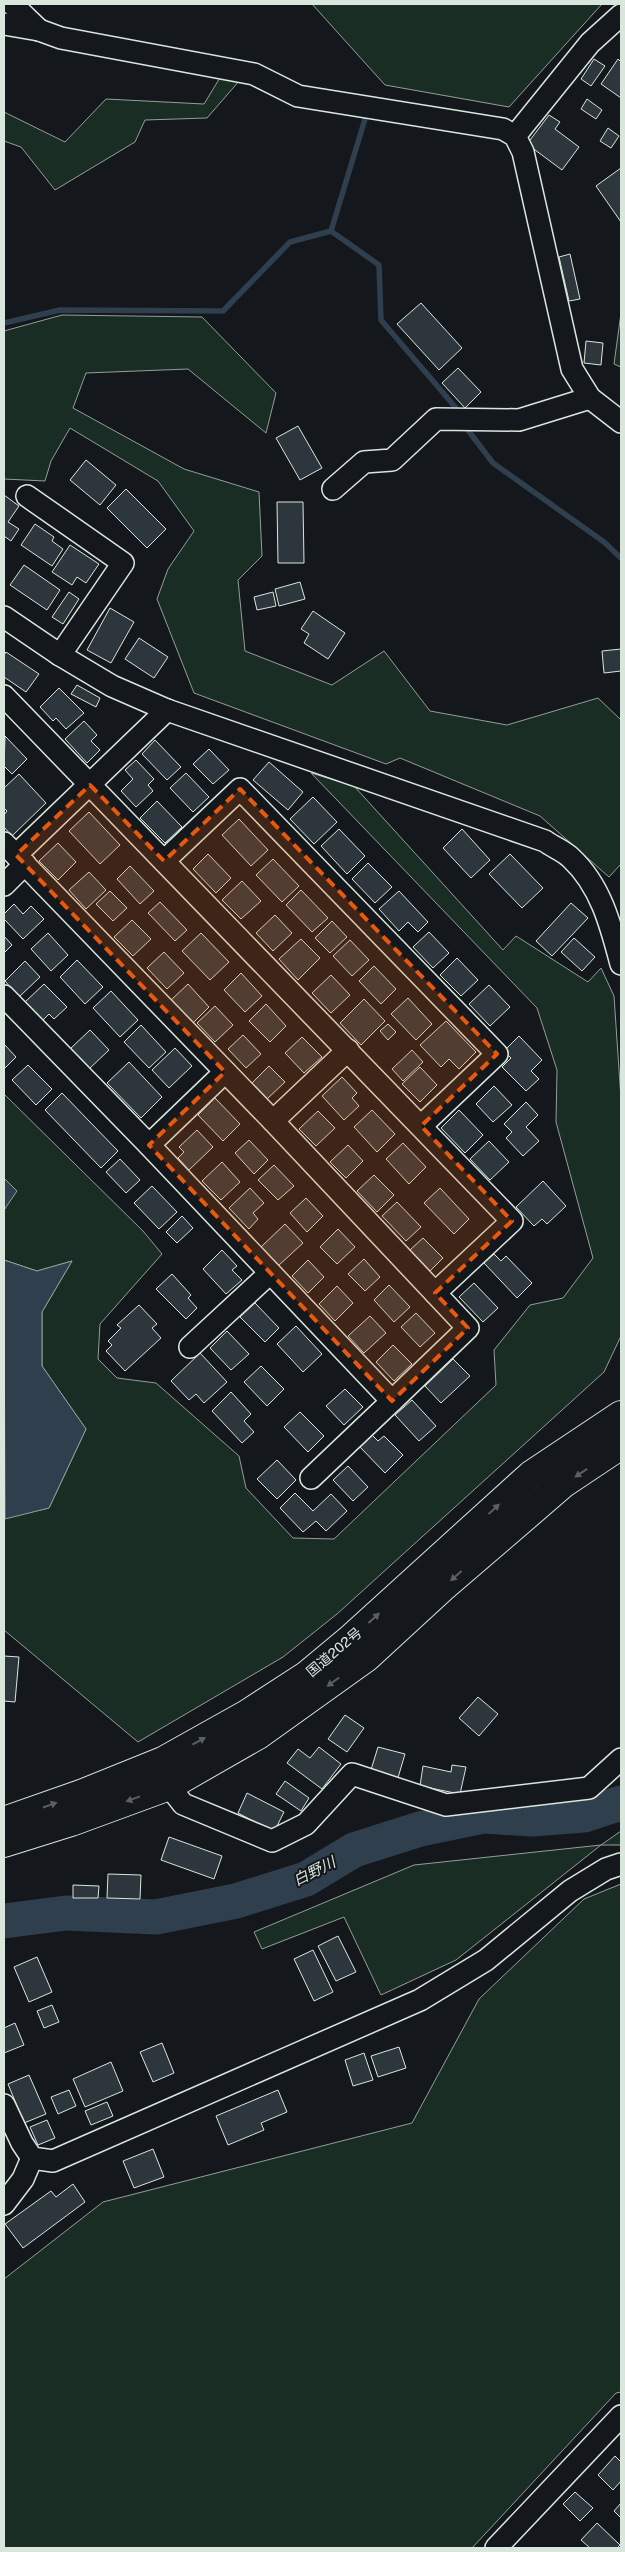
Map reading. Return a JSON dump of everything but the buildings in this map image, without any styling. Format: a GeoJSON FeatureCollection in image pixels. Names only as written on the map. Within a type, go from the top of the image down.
{"type":"FeatureCollection","features":[{"type":"Feature","properties":{"kind":"highway","name":"国道202号"},"geometry":{"type":"LineString","coordinates":[[4,1821],[81,1794],[163,1760],[247,1714],[299,1680],[349,1640],[531,1475],[621,1415]]}},
{"type":"Feature","properties":{"kind":"highway","name":"国道202号"},"geometry":{"type":"LineString","coordinates":[[4,1843],[71,1822],[169,1786],[258,1735],[367,1658],[449,1582],[564,1484],[621,1446]]}},
{"type":"Feature","properties":{"kind":"street"},"geometry":{"type":"LineString","coordinates":[[12,4],[39,30]]}},
{"type":"Feature","properties":{"kind":"street"},"geometry":{"type":"LineString","coordinates":[[516,136],[590,43],[621,15]]}},
{"type":"Feature","properties":{"kind":"street"},"geometry":{"type":"LineString","coordinates":[[4,24],[39,30],[61,38],[254,74],[298,96],[503,129],[516,136],[523,152],[572,369],[590,398],[621,422]]}},
{"type":"Feature","properties":{"kind":"street"},"geometry":{"type":"LineString","coordinates":[[333,489],[364,462],[392,460],[436,419],[519,420],[590,398]]}},
{"type":"Feature","properties":{"kind":"street"},"geometry":{"type":"LineString","coordinates":[[27,496],[123,563],[60,655]]}},
{"type":"Feature","properties":{"kind":"street"},"geometry":{"type":"LineString","coordinates":[[4,618],[112,686],[167,710],[545,841],[570,857],[589,879],[602,904],[621,964]]}},
{"type":"Feature","properties":{"kind":"street"},"geometry":{"type":"LineString","coordinates":[[4,696],[512,1221],[435,1293]]}},
{"type":"Feature","properties":{"kind":"street"},"geometry":{"type":"LineString","coordinates":[[4,884],[15,854],[167,710]]}},
{"type":"Feature","properties":{"kind":"street"},"geometry":{"type":"LineString","coordinates":[[164,861],[240,789],[497,1054],[421,1126]]}},
{"type":"Feature","properties":{"kind":"street"},"geometry":{"type":"LineString","coordinates":[[15,854],[273,1121],[468,1328],[311,1478]]}},
{"type":"Feature","properties":{"kind":"street"},"geometry":{"type":"LineString","coordinates":[[4,996],[149,1145],[392,1402]]}},
{"type":"Feature","properties":{"kind":"street"},"geometry":{"type":"LineString","coordinates":[[273,1121],[348,1050]]}},
{"type":"Feature","properties":{"kind":"street"},"geometry":{"type":"LineString","coordinates":[[149,1145],[225,1072]]}},
{"type":"Feature","properties":{"kind":"street"},"geometry":{"type":"LineString","coordinates":[[190,1347],[270,1273]]}},
{"type":"Feature","properties":{"kind":"street"},"geometry":{"type":"LineString","coordinates":[[169,1786],[183,1804],[272,1841],[306,1824],[352,1774],[446,1805],[589,1788],[621,1759]]}},
{"type":"Feature","properties":{"kind":"street"},"geometry":{"type":"LineString","coordinates":[[32,2158],[53,2160],[420,2000],[486,1960],[570,1890],[606,1869],[621,1864]]}},
{"type":"Feature","properties":{"kind":"street"},"geometry":{"type":"LineString","coordinates":[[4,2105],[22,2143],[32,2158]]}},
{"type":"Feature","properties":{"kind":"street"},"geometry":{"type":"LineString","coordinates":[[4,2204],[23,2179],[32,2158]]}},
{"type":"Feature","properties":{"kind":"street"},"geometry":{"type":"LineString","coordinates":[[496,2548],[621,2416]]}},
{"type":"Feature","properties":{"kind":"highlighted area"},"geometry":{"type":"Polygon","coordinates":[[[90,785],[164,861],[240,789],[497,1054],[421,1126],[512,1221],[435,1293],[468,1328],[392,1401],[149,1145],[225,1072],[16,855],[90,785]]]}},
{"type":"Feature","properties":{"kind":"green space"},"geometry":{"type":"Polygon","coordinates":[[[312,4],[602,4],[509,107],[385,85],[312,4]]]}},
{"type":"Feature","properties":{"kind":"green space"},"geometry":{"type":"Polygon","coordinates":[[[221,76],[240,80],[207,118],[145,120],[135,142],[55,190],[21,147],[4,141],[4,112],[65,142],[106,99],[204,104],[221,76]]]}},
{"type":"Feature","properties":{"kind":"green space"},"geometry":{"type":"Polygon","coordinates":[[[621,313],[621,367],[614,364],[621,313]]]}},
{"type":"Feature","properties":{"kind":"green space"},"geometry":{"type":"Polygon","coordinates":[[[62,315],[202,317],[276,393],[266,433],[188,369],[86,373],[73,408],[184,469],[259,492],[262,556],[238,580],[245,651],[332,685],[384,651],[430,711],[507,725],[598,698],[621,720],[621,864],[609,877],[540,816],[400,758],[386,764],[194,693],[157,599],[168,569],[194,531],[158,481],[70,428],[51,461],[45,481],[4,479],[4,331],[62,315]]]}},
{"type":"Feature","properties":{"kind":"green space"},"geometry":{"type":"Polygon","coordinates":[[[311,773],[354,786],[503,950],[516,936],[588,982],[601,968],[614,996],[621,1099],[621,1336],[604,1372],[337,1614],[283,1657],[138,1742],[4,1630],[4,1518],[49,1508],[86,1429],[42,1366],[42,1312],[72,1261],[37,1271],[4,1260],[4,1210],[16,1191],[4,1178],[4,1094],[143,1231],[162,1254],[100,1324],[98,1359],[117,1378],[156,1383],[239,1456],[246,1488],[293,1538],[334,1539],[496,1385],[494,1350],[530,1305],[563,1298],[593,1258],[556,1122],[557,1070],[537,1008],[311,773]]]}},
{"type":"Feature","properties":{"kind":"green space"},"geometry":{"type":"Polygon","coordinates":[[[621,1831],[621,1845],[601,1845],[621,1831]]]}},
{"type":"Feature","properties":{"kind":"green space"},"geometry":{"type":"Polygon","coordinates":[[[601,1845],[456,1960],[381,1995],[344,1917],[262,1949],[254,1932],[414,1865],[601,1845]]]}},
{"type":"Feature","properties":{"kind":"green space"},"geometry":{"type":"Polygon","coordinates":[[[621,1884],[621,2392],[616,2393],[472,2548],[4,2548],[4,2279],[103,2202],[412,2123],[479,1999],[584,1899],[621,1884]]]}},
{"type":"Feature","properties":{"kind":"water"},"geometry":{"type":"Polygon","coordinates":[[[4,1178],[17,1191],[4,1210],[4,1178]]]}},
{"type":"Feature","properties":{"kind":"water"},"geometry":{"type":"Polygon","coordinates":[[[4,1260],[37,1271],[72,1261],[42,1312],[42,1366],[86,1429],[49,1508],[5,1519],[4,1260]]]}},
{"type":"Feature","properties":{"kind":"waterway"},"geometry":{"type":"LineString","coordinates":[[331,231],[365,119]]}},
{"type":"Feature","properties":{"kind":"waterway"},"geometry":{"type":"LineString","coordinates":[[4,323],[60,310],[223,311],[290,242],[331,231],[379,265],[381,320],[456,408]]}},
{"type":"Feature","properties":{"kind":"waterway"},"geometry":{"type":"LineString","coordinates":[[464,425],[493,463],[604,542],[621,558]]}},
{"type":"Feature","properties":{"kind":"waterway","name":"白野川"},"geometry":{"type":"LineString","coordinates":[[4,1921],[66,1913],[156,1917],[236,1901],[306,1879],[354,1850],[420,1829],[483,1816],[532,1819],[584,1815],[621,1803]]}}]}
